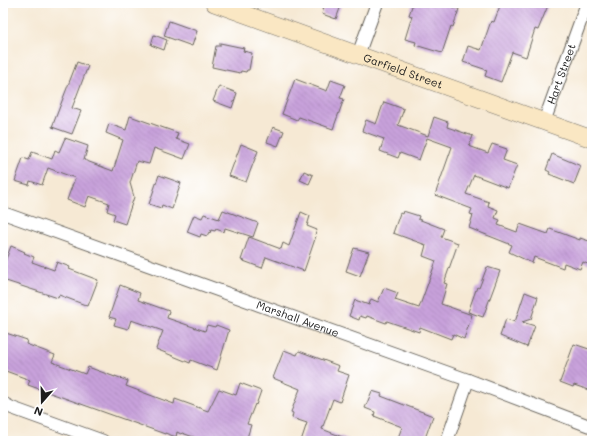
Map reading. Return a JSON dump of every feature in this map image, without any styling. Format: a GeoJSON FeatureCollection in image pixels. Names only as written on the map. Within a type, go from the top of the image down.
{"type":"FeatureCollection","features":[{"type":"Feature","properties":{"kind":"main road","name":"Garfield Street"},"geometry":{"type":"LineString","coordinates":[[214,3],[592,139]]}},
{"type":"Feature","properties":{"kind":"street"},"geometry":{"type":"LineString","coordinates":[[358,55],[377,3]]}},
{"type":"Feature","properties":{"kind":"street","name":"Hart Street"},"geometry":{"type":"LineString","coordinates":[[544,122],[587,3]]}},
{"type":"Feature","properties":{"kind":"street","name":"Marshall Avenue"},"geometry":{"type":"LineString","coordinates":[[3,213],[592,426]]}},
{"type":"Feature","properties":{"kind":"street"},"geometry":{"type":"LineString","coordinates":[[447,441],[468,380]]}},
{"type":"Feature","properties":{"kind":"street"},"geometry":{"type":"LineString","coordinates":[[3,403],[12,408],[103,441]]}},
{"type":"Feature","properties":{"kind":"building"},"geometry":{"type":"Polygon","coordinates":[[[325,3],[342,3],[336,19],[322,14],[325,3]]]}},
{"type":"Feature","properties":{"kind":"building"},"geometry":{"type":"Polygon","coordinates":[[[413,3],[441,3],[459,9],[453,27],[451,26],[442,53],[415,45],[416,42],[405,39],[412,16],[409,15],[413,3]]]}},
{"type":"Feature","properties":{"kind":"building"},"geometry":{"type":"Polygon","coordinates":[[[501,3],[549,3],[538,30],[535,29],[526,57],[512,52],[501,82],[485,76],[487,70],[463,62],[468,46],[481,50],[491,21],[494,22],[501,3]]]}},
{"type":"Feature","properties":{"kind":"building"},"geometry":{"type":"Polygon","coordinates":[[[169,21],[197,31],[192,46],[164,36],[169,21]]]}},
{"type":"Feature","properties":{"kind":"building"},"geometry":{"type":"Polygon","coordinates":[[[154,35],[167,40],[164,50],[151,45],[154,35]]]}},
{"type":"Feature","properties":{"kind":"building"},"geometry":{"type":"Polygon","coordinates":[[[220,43],[244,48],[243,51],[252,53],[249,70],[246,72],[241,71],[240,73],[212,67],[216,46],[220,46],[220,43]]]}},
{"type":"Feature","properties":{"kind":"building"},"geometry":{"type":"Polygon","coordinates":[[[77,62],[88,66],[72,108],[81,111],[72,134],[52,127],[77,62]]]}},
{"type":"Feature","properties":{"kind":"building"},"geometry":{"type":"Polygon","coordinates":[[[295,79],[327,91],[331,80],[345,85],[340,98],[344,99],[333,129],[299,117],[297,120],[282,114],[295,79]]]}},
{"type":"Feature","properties":{"kind":"building"},"geometry":{"type":"Polygon","coordinates":[[[219,86],[237,93],[232,108],[213,101],[219,86]]]}},
{"type":"Feature","properties":{"kind":"building"},"geometry":{"type":"Polygon","coordinates":[[[384,102],[404,109],[398,125],[428,136],[434,117],[448,122],[447,127],[473,136],[469,146],[488,153],[492,144],[507,149],[503,160],[517,165],[508,188],[474,175],[466,194],[489,202],[488,206],[498,210],[495,218],[500,220],[498,225],[517,232],[520,224],[548,234],[550,229],[580,240],[580,238],[592,242],[592,266],[583,262],[580,269],[564,263],[563,268],[534,257],[532,263],[509,252],[512,245],[469,228],[473,215],[470,214],[472,209],[435,195],[452,147],[427,138],[419,160],[400,153],[398,158],[380,151],[384,139],[362,131],[366,120],[376,124],[384,102]]]}},
{"type":"Feature","properties":{"kind":"building"},"geometry":{"type":"Polygon","coordinates":[[[130,116],[178,133],[176,139],[190,144],[184,159],[154,148],[149,164],[137,161],[130,183],[134,197],[125,224],[113,220],[115,214],[107,211],[109,203],[89,196],[85,207],[67,200],[75,178],[48,168],[42,185],[30,181],[29,185],[15,181],[23,158],[29,160],[32,152],[52,159],[55,150],[59,152],[65,138],[88,146],[84,160],[113,171],[123,140],[106,133],[109,124],[126,130],[130,116]]]}},
{"type":"Feature","properties":{"kind":"building"},"geometry":{"type":"Polygon","coordinates":[[[273,127],[284,131],[278,146],[267,142],[273,127]]]}},
{"type":"Feature","properties":{"kind":"building"},"geometry":{"type":"Polygon","coordinates":[[[241,144],[258,151],[246,182],[229,176],[241,144]]]}},
{"type":"Feature","properties":{"kind":"building"},"geometry":{"type":"Polygon","coordinates":[[[552,154],[581,166],[574,184],[549,174],[550,172],[546,170],[552,154]]]}},
{"type":"Feature","properties":{"kind":"building"},"geometry":{"type":"Polygon","coordinates":[[[304,171],[313,175],[309,184],[300,180],[304,171]]]}},
{"type":"Feature","properties":{"kind":"building"},"geometry":{"type":"Polygon","coordinates":[[[159,175],[181,183],[172,209],[162,205],[161,208],[149,204],[159,175]]]}},
{"type":"Feature","properties":{"kind":"building"},"geometry":{"type":"Polygon","coordinates":[[[223,210],[258,223],[253,237],[225,228],[224,232],[216,229],[215,231],[211,230],[207,236],[201,234],[200,237],[187,232],[194,215],[202,218],[204,214],[219,219],[223,210]]]}},
{"type":"Feature","properties":{"kind":"building"},"geometry":{"type":"Polygon","coordinates":[[[403,211],[419,216],[418,219],[444,229],[441,237],[458,243],[444,283],[447,284],[441,304],[472,315],[464,339],[453,334],[451,339],[420,327],[419,332],[367,316],[366,318],[360,316],[359,320],[349,316],[355,300],[369,305],[371,299],[378,302],[384,288],[398,293],[395,300],[419,308],[436,261],[423,256],[426,245],[393,233],[400,213],[402,214],[403,211]]]}},
{"type":"Feature","properties":{"kind":"building"},"geometry":{"type":"Polygon","coordinates":[[[301,212],[310,216],[307,226],[317,230],[304,271],[266,257],[262,268],[241,260],[249,237],[281,249],[283,243],[289,246],[301,212]]]}},
{"type":"Feature","properties":{"kind":"building"},"geometry":{"type":"Polygon","coordinates":[[[11,246],[34,257],[32,262],[54,270],[57,262],[70,267],[69,269],[98,280],[88,306],[59,295],[58,298],[3,280],[3,267],[11,246]]]}},
{"type":"Feature","properties":{"kind":"building"},"geometry":{"type":"Polygon","coordinates":[[[354,248],[369,252],[360,276],[346,271],[354,248]]]}},
{"type":"Feature","properties":{"kind":"building"},"geometry":{"type":"Polygon","coordinates":[[[487,267],[500,271],[483,317],[468,312],[477,287],[479,288],[487,267]]]}},
{"type":"Feature","properties":{"kind":"building"},"geometry":{"type":"Polygon","coordinates":[[[120,285],[140,293],[138,300],[169,311],[167,318],[205,331],[207,325],[215,327],[216,325],[229,330],[217,370],[191,360],[190,363],[156,349],[163,331],[131,320],[128,329],[114,325],[116,319],[109,317],[120,285]]]}},
{"type":"Feature","properties":{"kind":"building"},"geometry":{"type":"Polygon","coordinates":[[[525,292],[538,297],[531,319],[522,322],[535,326],[527,347],[500,336],[506,319],[515,322],[525,292]]]}},
{"type":"Feature","properties":{"kind":"building"},"geometry":{"type":"Polygon","coordinates":[[[3,332],[27,340],[26,344],[55,355],[52,362],[85,374],[88,367],[115,376],[128,381],[126,386],[174,404],[175,399],[208,411],[219,389],[236,395],[240,383],[261,391],[247,424],[251,425],[246,441],[205,441],[177,432],[176,437],[28,385],[30,380],[3,370],[6,358],[3,357],[3,332]]]}},
{"type":"Feature","properties":{"kind":"building"},"geometry":{"type":"Polygon","coordinates":[[[574,344],[592,350],[592,391],[574,385],[573,387],[560,382],[574,344]]]}},
{"type":"Feature","properties":{"kind":"building"},"geometry":{"type":"Polygon","coordinates":[[[284,350],[297,355],[299,351],[339,366],[337,371],[349,375],[340,402],[333,399],[322,429],[350,441],[301,441],[307,423],[292,418],[293,413],[291,412],[300,389],[273,378],[284,350]]]}},
{"type":"Feature","properties":{"kind":"building"},"geometry":{"type":"Polygon","coordinates":[[[372,391],[382,394],[381,396],[433,416],[424,441],[407,441],[398,438],[402,427],[374,416],[375,412],[365,408],[372,391]]]}}]}
